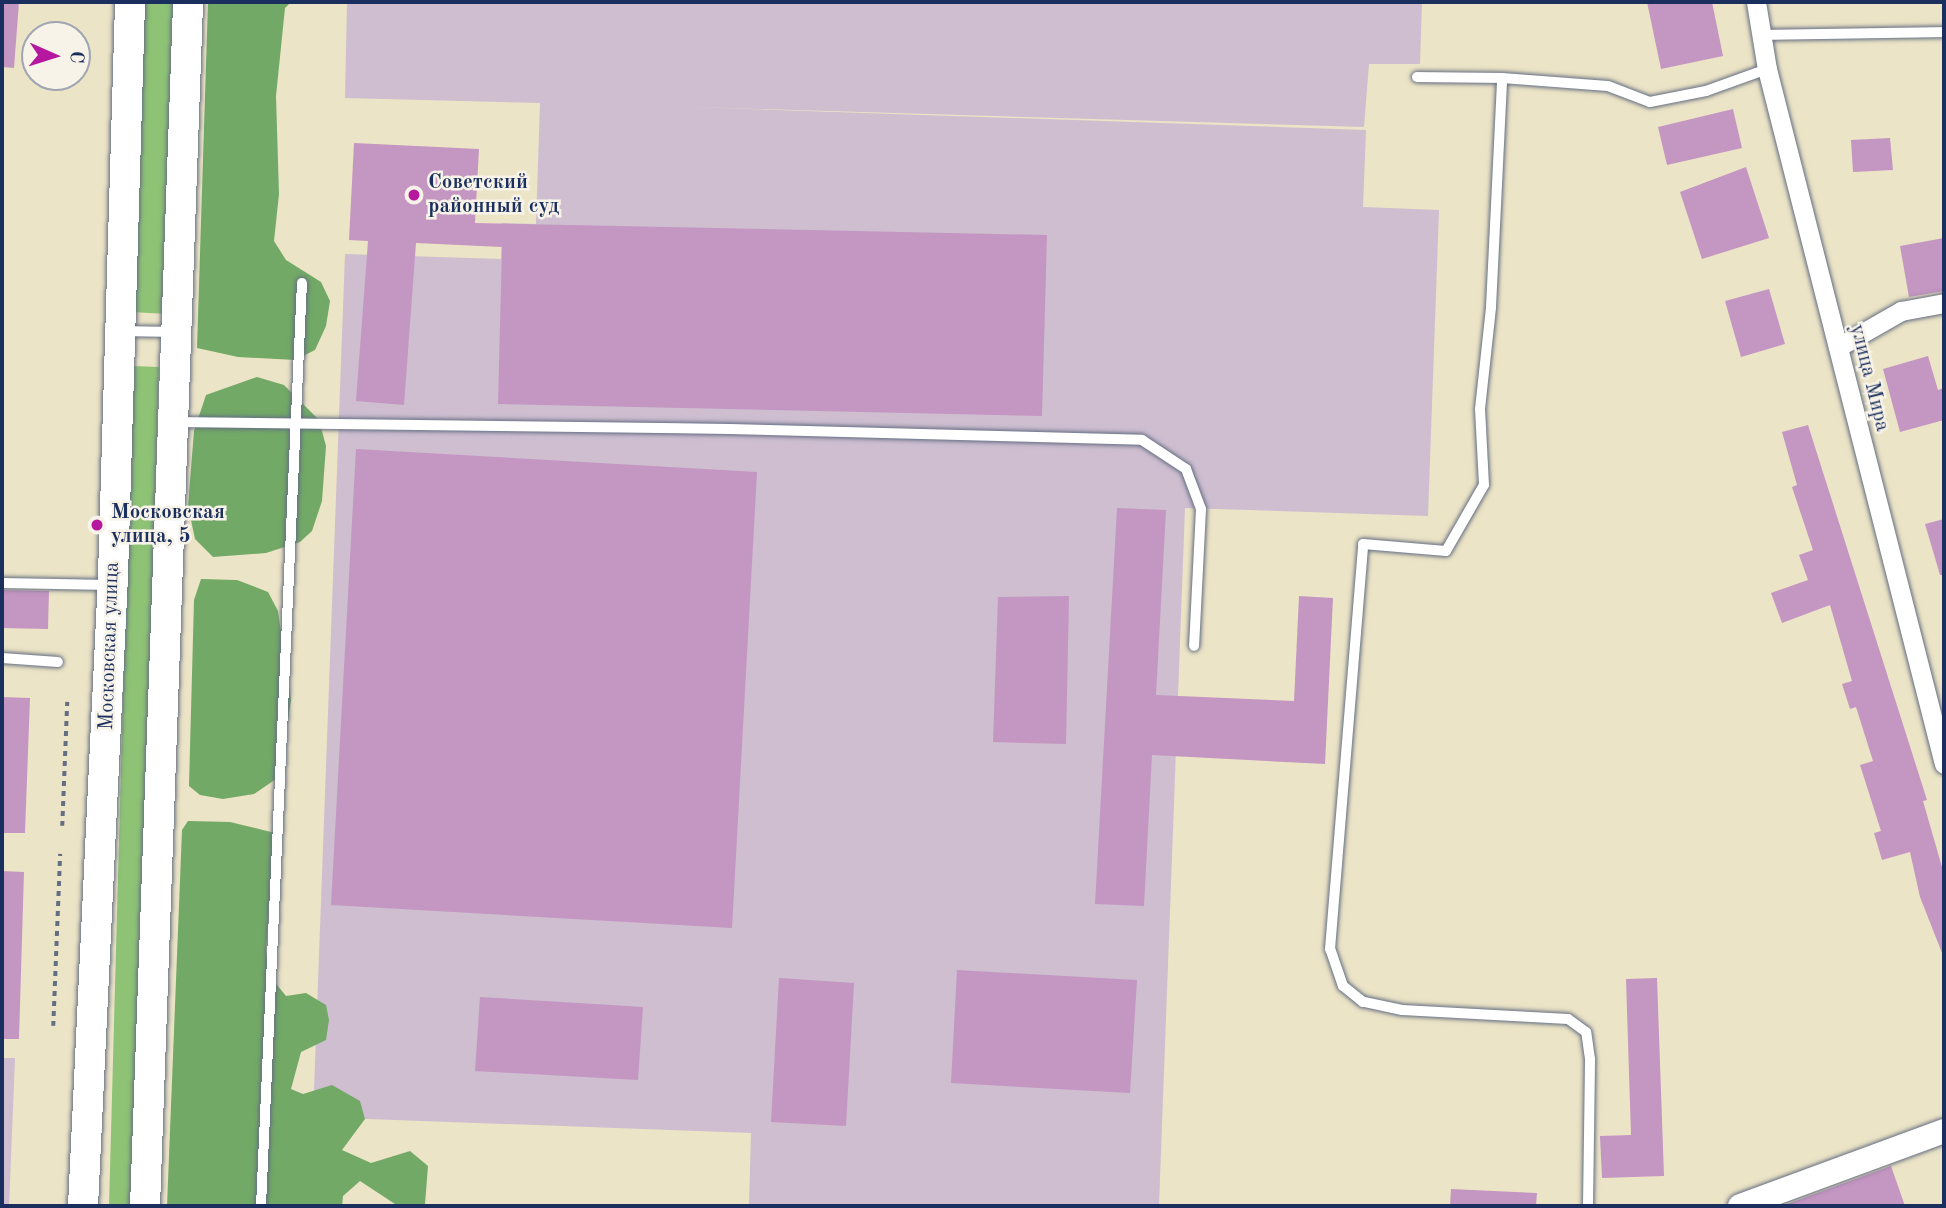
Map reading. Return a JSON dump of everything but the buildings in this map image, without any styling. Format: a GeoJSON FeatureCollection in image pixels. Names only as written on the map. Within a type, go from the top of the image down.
{"type":"FeatureCollection","features":[{"type":"Feature","properties":{"kind":"main road","name":"Московская улица"},"geometry":{"type":"LineString","coordinates":[[83,1206],[112,585],[130,2]]}},
{"type":"Feature","properties":{"kind":"main road"},"geometry":{"type":"LineString","coordinates":[[145,1206],[188,2]]}},
{"type":"Feature","properties":{"kind":"street","name":"улица Мира"},"geometry":{"type":"LineString","coordinates":[[1756,2],[1768,69],[1944,764]]}},
{"type":"Feature","properties":{"kind":"street"},"geometry":{"type":"LineString","coordinates":[[1838,347],[1901,311],[1944,303]]}},
{"type":"Feature","properties":{"kind":"street"},"geometry":{"type":"LineString","coordinates":[[1740,1206],[1774,1197],[1944,1131]]}},
{"type":"Feature","properties":{"kind":"lane"},"geometry":{"type":"LineString","coordinates":[[1762,35],[1944,32]]}},
{"type":"Feature","properties":{"kind":"lane"},"geometry":{"type":"LineString","coordinates":[[1417,77],[1502,78],[1608,86],[1650,102],[1706,91],[1768,69]]}},
{"type":"Feature","properties":{"kind":"lane"},"geometry":{"type":"LineString","coordinates":[[1502,78],[1490,307],[1480,409],[1484,485],[1446,551],[1363,544],[1330,949],[1343,986],[1363,1002],[1402,1010],[1568,1018],[1586,1032],[1590,1059],[1588,1206]]}},
{"type":"Feature","properties":{"kind":"lane"},"geometry":{"type":"LineString","coordinates":[[261,1206],[302,283]]}},
{"type":"Feature","properties":{"kind":"lane"},"geometry":{"type":"LineString","coordinates":[[120,331],[177,332]]}},
{"type":"Feature","properties":{"kind":"lane"},"geometry":{"type":"LineString","coordinates":[[173,422],[296,427],[730,429],[1142,440],[1185,469],[1201,509],[1194,646]]}},
{"type":"Feature","properties":{"kind":"lane"},"geometry":{"type":"LineString","coordinates":[[2,583],[112,585]]}},
{"type":"Feature","properties":{"kind":"lane"},"geometry":{"type":"LineString","coordinates":[[2,658],[58,662]]}},
{"type":"Feature","properties":{"kind":"path"},"geometry":{"type":"LineString","coordinates":[[62,826],[67,702]]}},
{"type":"Feature","properties":{"kind":"path"},"geometry":{"type":"LineString","coordinates":[[53,1026],[60,854]]}},
{"type":"Feature","properties":{"kind":"shaded area"},"geometry":{"type":"Polygon","coordinates":[[[347,2],[1422,2],[1420,64],[1369,64],[1364,127],[659,106],[1366,130],[1363,207],[1439,210],[1428,516],[1185,508],[1159,1206],[749,1206],[751,1133],[313,1117],[345,254],[501,259],[502,223],[536,224],[540,103],[345,98],[347,2]]]}},
{"type":"Feature","properties":{"kind":"shaded area"},"geometry":{"type":"Polygon","coordinates":[[[2,1058],[15,1058],[9,1206],[2,1206],[2,1058]]]}},
{"type":"Feature","properties":{"kind":"green space"},"geometry":{"type":"Polygon","coordinates":[[[141,2],[177,2],[167,314],[131,312],[141,2]]]}},
{"type":"Feature","properties":{"kind":"green space"},"geometry":{"type":"Polygon","coordinates":[[[208,2],[291,2],[285,8],[276,96],[279,194],[274,241],[286,260],[321,282],[330,301],[326,326],[315,350],[295,360],[238,357],[197,348],[208,2]]]}},
{"type":"Feature","properties":{"kind":"green space"},"geometry":{"type":"Polygon","coordinates":[[[132,366],[159,367],[134,1206],[109,1206],[132,366]]]}},
{"type":"Feature","properties":{"kind":"green space"},"geometry":{"type":"Polygon","coordinates":[[[257,377],[284,385],[319,420],[326,446],[322,501],[312,531],[300,542],[266,553],[213,557],[195,539],[188,506],[194,431],[206,395],[257,377]]]}},
{"type":"Feature","properties":{"kind":"green space"},"geometry":{"type":"Polygon","coordinates":[[[201,579],[237,580],[268,592],[278,611],[291,700],[279,777],[254,794],[223,799],[200,795],[189,786],[194,600],[201,579]]]}},
{"type":"Feature","properties":{"kind":"green space"},"geometry":{"type":"Polygon","coordinates":[[[188,821],[230,822],[275,833],[266,951],[269,975],[286,996],[306,993],[326,1005],[329,1020],[326,1040],[301,1052],[291,1089],[303,1094],[332,1085],[360,1101],[365,1119],[342,1150],[371,1163],[410,1151],[428,1166],[425,1204],[398,1206],[360,1181],[343,1196],[342,1206],[167,1206],[182,830],[188,821]]]}},
{"type":"Feature","properties":{"kind":"place","name":"Советский районный суд"},"geometry":{"type":"Point","coordinates":[414,195]}},
{"type":"Feature","properties":{"kind":"place","name":"Московская улица, 5"},"geometry":{"type":"Point","coordinates":[97,525]}}]}
